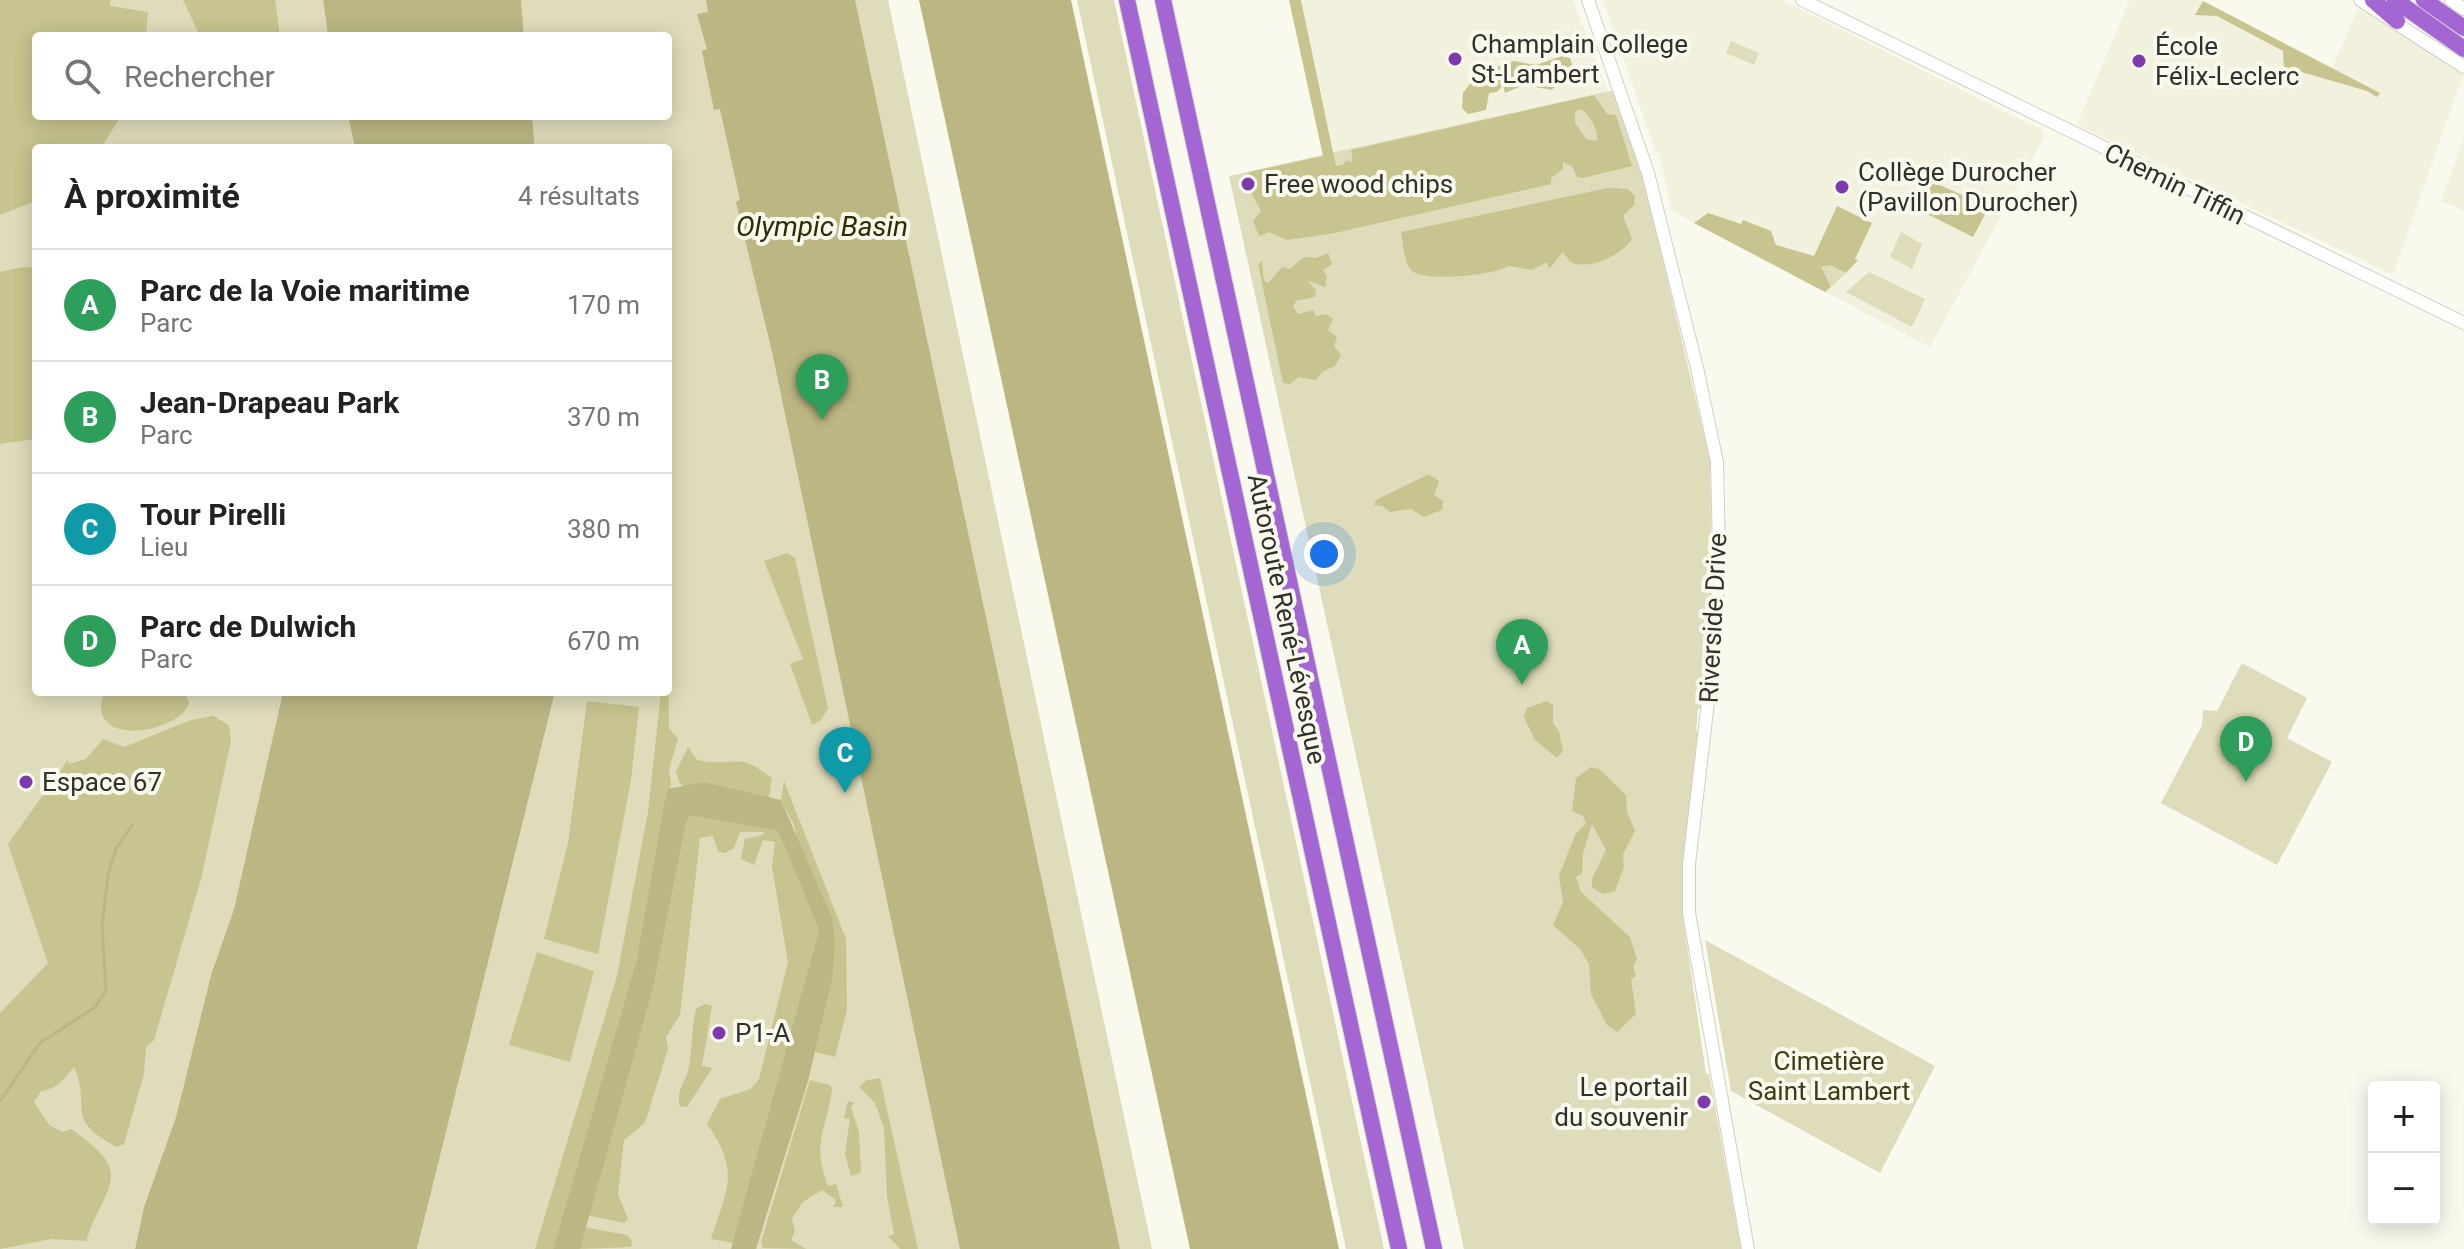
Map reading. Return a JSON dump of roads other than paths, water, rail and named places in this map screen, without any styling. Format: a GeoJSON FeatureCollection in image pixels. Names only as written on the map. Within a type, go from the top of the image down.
{"type":"FeatureCollection","features":[{"type":"Feature","properties":{"kind":"highway","name":"Autoroute René-Lévesque"},"geometry":{"type":"LineString","coordinates":[[1127,0],[1399,1249]]}},
{"type":"Feature","properties":{"kind":"highway","name":"Autoroute René-Lévesque"},"geometry":{"type":"LineString","coordinates":[[1163,0],[1434,1249]]}},
{"type":"Feature","properties":{"kind":"highway"},"geometry":{"type":"LineString","coordinates":[[2373,0],[2397,21]]}},
{"type":"Feature","properties":{"kind":"highway"},"geometry":{"type":"LineString","coordinates":[[2395,0],[2464,49]]}},
{"type":"Feature","properties":{"kind":"highway"},"geometry":{"type":"LineString","coordinates":[[2424,0],[2464,28]]}},
{"type":"Feature","properties":{"kind":"street","name":"Riverside Drive"},"geometry":{"type":"LineString","coordinates":[[1588,0],[1648,173],[1701,382],[1717,462],[1719,552],[1716,634],[1689,864],[1689,913],[1748,1249]]}},
{"type":"Feature","properties":{"kind":"street","name":"Chemin Tiffin"},"geometry":{"type":"LineString","coordinates":[[1802,0],[2464,323]]}},
{"type":"Feature","properties":{"kind":"street"},"geometry":{"type":"LineString","coordinates":[[2360,0],[2464,67]]}},
{"type":"Feature","properties":{"kind":"street"},"geometry":{"type":"LineString","coordinates":[[2451,0],[2464,9]]}},
{"type":"Feature","properties":{"kind":"water"},"geometry":{"type":"Polygon","coordinates":[[[323,0],[521,0],[524,32],[327,32],[323,0]]]}},
{"type":"Feature","properties":{"kind":"water","name":"Olympic Basin"},"geometry":{"type":"Polygon","coordinates":[[[706,0],[855,0],[1120,1249],[960,1249],[772,352],[736,202],[740,200],[720,109],[714,110],[702,51],[707,49],[697,14],[708,12],[706,0]]]}},
{"type":"Feature","properties":{"kind":"water"},"geometry":{"type":"Polygon","coordinates":[[[919,0],[1071,0],[1339,1249],[1190,1249],[919,0]]]}},
{"type":"Feature","properties":{"kind":"water"},"geometry":{"type":"Polygon","coordinates":[[[349,120],[532,120],[535,144],[354,144],[349,120]]]}},
{"type":"Feature","properties":{"kind":"water"},"geometry":{"type":"Polygon","coordinates":[[[282,696],[554,696],[417,1249],[135,1249],[144,1207],[176,1117],[211,975],[234,909],[282,696]]]}},
{"type":"Feature","properties":{"kind":"water"},"geometry":{"type":"Polygon","coordinates":[[[704,782],[781,800],[832,918],[835,942],[832,981],[808,1081],[756,1249],[731,1249],[819,930],[778,831],[695,816],[689,817],[686,823],[653,988],[580,1249],[553,1249],[637,958],[666,795],[668,789],[704,782]]]}},
{"type":"Feature","properties":{"kind":"waterway"},"geometry":{"type":"LineString","coordinates":[[0,1101],[40,1043],[95,1007],[106,990],[102,926],[108,875],[116,849],[133,824]]}},
{"type":"Feature","properties":{"kind":"place","name":"Champlain College St-Lambert"},"geometry":{"type":"Point","coordinates":[1455,59]}},
{"type":"Feature","properties":{"kind":"place","name":"École Félix-Leclerc"},"geometry":{"type":"Point","coordinates":[2139,61]}},
{"type":"Feature","properties":{"kind":"place","name":"Free wood chips"},"geometry":{"type":"Point","coordinates":[1248,184]}},
{"type":"Feature","properties":{"kind":"place","name":"Collège Durocher (Pavillon Durocher)"},"geometry":{"type":"Point","coordinates":[1842,187]}},
{"type":"Feature","properties":{"kind":"place","name":"Jean-Drapeau Park"},"geometry":{"type":"Point","coordinates":[822,420]}},
{"type":"Feature","properties":{"kind":"place","name":"Parc de la Voie maritime"},"geometry":{"type":"Point","coordinates":[1522,685]}},
{"type":"Feature","properties":{"kind":"place","name":"Espace 67"},"geometry":{"type":"Point","coordinates":[26,782]}},
{"type":"Feature","properties":{"kind":"place","name":"Parc de Dulwich"},"geometry":{"type":"Point","coordinates":[2246,782]}},
{"type":"Feature","properties":{"kind":"place","name":"Tour Pirelli"},"geometry":{"type":"Point","coordinates":[845,793]}},
{"type":"Feature","properties":{"kind":"place","name":"P1-A"},"geometry":{"type":"Point","coordinates":[719,1033]}},
{"type":"Feature","properties":{"kind":"place","name":"Le portail du souvenir"},"geometry":{"type":"Point","coordinates":[1704,1102]}},
{"type":"Feature","properties":{"kind":"park label","name":"Cimetière Saint Lambert"},"geometry":{"type":"Point","coordinates":[1829,1076]}}]}
